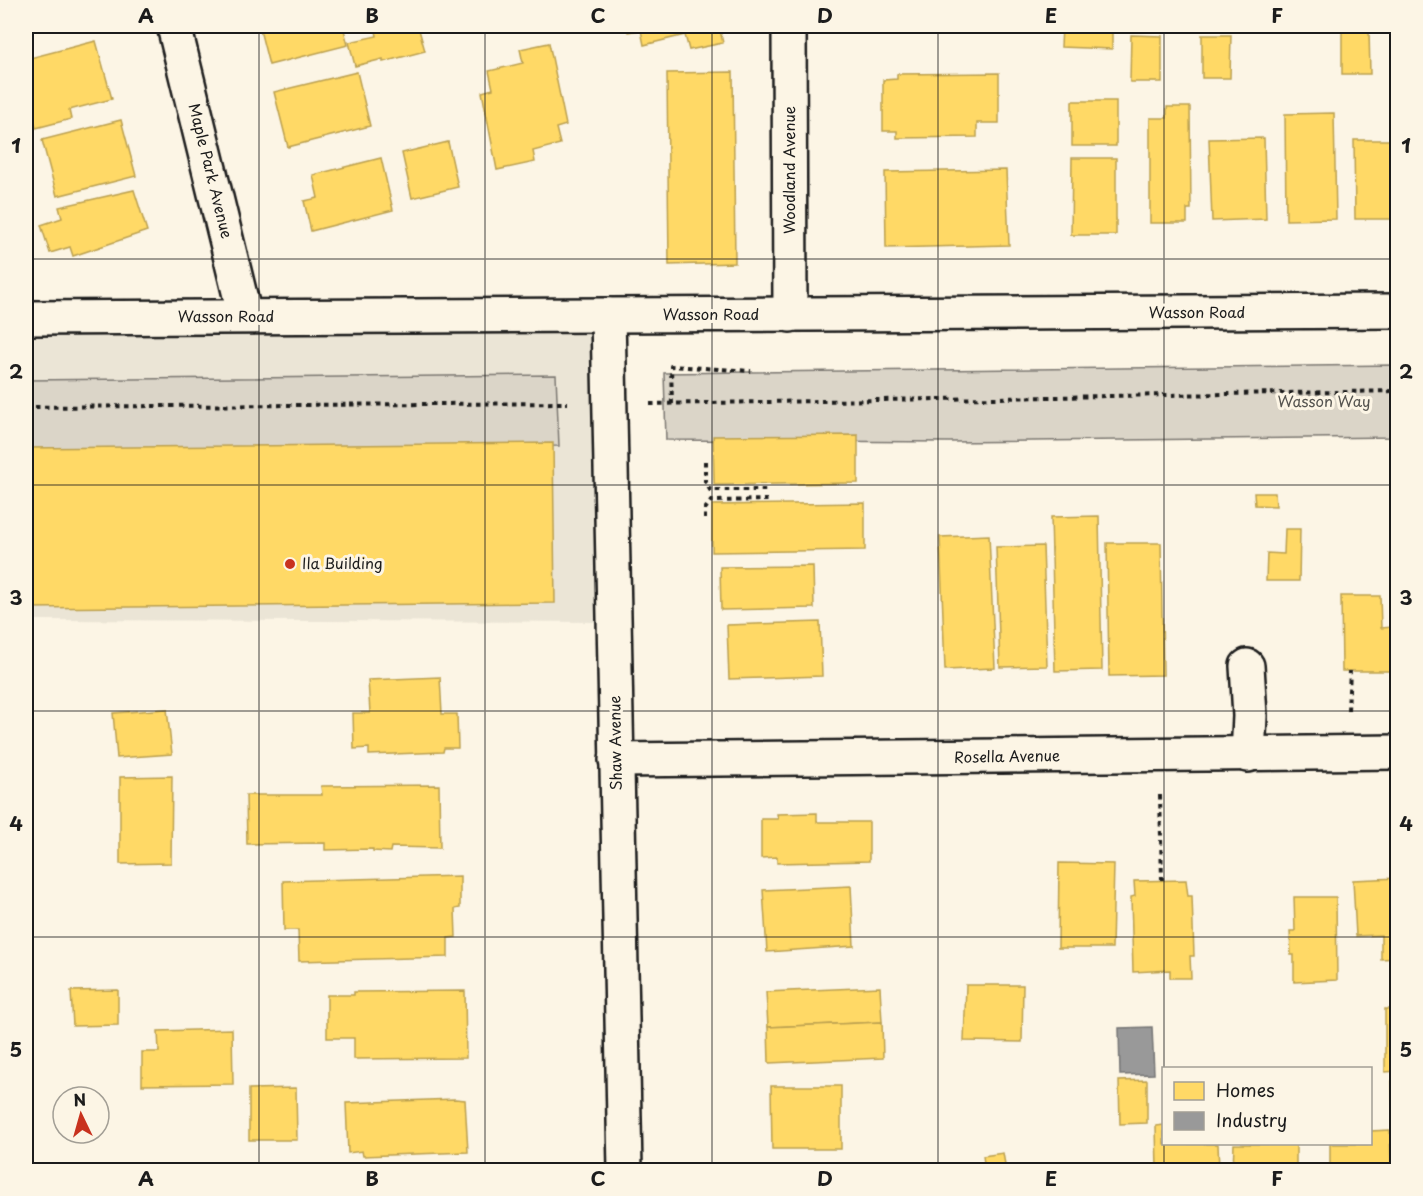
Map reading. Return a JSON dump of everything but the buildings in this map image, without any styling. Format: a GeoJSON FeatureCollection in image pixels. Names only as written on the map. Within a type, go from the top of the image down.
{"type":"FeatureCollection","features":[{"type":"Feature","properties":{"kind":"street","name":"Maple Park Avenue"},"geometry":{"type":"LineString","coordinates":[[174,26],[245,316]]}},
{"type":"Feature","properties":{"kind":"street","name":"Woodland Avenue"},"geometry":{"type":"LineString","coordinates":[[789,26],[790,315]]}},
{"type":"Feature","properties":{"kind":"street","name":"Wasson Road"},"geometry":{"type":"LineString","coordinates":[[26,318],[1398,312]]}},
{"type":"Feature","properties":{"kind":"street","name":"Shaw Avenue"},"geometry":{"type":"LineString","coordinates":[[608,315],[625,1170]]}},
{"type":"Feature","properties":{"kind":"street"},"geometry":{"type":"LineString","coordinates":[[1248,666],[1250,716],[1248,755]]}},
{"type":"Feature","properties":{"kind":"street","name":"Rosella Avenue"},"geometry":{"type":"LineString","coordinates":[[616,760],[1398,752]]}},
{"type":"Feature","properties":{"kind":"path"},"geometry":{"type":"LineString","coordinates":[[672,404],[671,366],[751,372]]}},
{"type":"Feature","properties":{"kind":"path"},"geometry":{"type":"LineString","coordinates":[[26,407],[566,403],[609,406],[1398,391]]}},
{"type":"Feature","properties":{"kind":"path"},"geometry":{"type":"LineString","coordinates":[[705,461],[705,481],[710,490],[768,490]]}},
{"type":"Feature","properties":{"kind":"path"},"geometry":{"type":"LineString","coordinates":[[705,519],[705,509],[711,501],[770,500]]}},
{"type":"Feature","properties":{"kind":"path"},"geometry":{"type":"LineString","coordinates":[[1160,795],[1162,880]]}},
{"type":"Feature","properties":{"kind":"shaded area"},"geometry":{"type":"Polygon","coordinates":[[[608,315],[613,622],[26,620],[26,318],[608,315]]]}},
{"type":"Feature","properties":{"kind":"green space","name":"Wasson Way"},"geometry":{"type":"Polygon","coordinates":[[[1397,365],[1397,437],[949,442],[666,440],[664,373],[1397,365]]]}},
{"type":"Feature","properties":{"kind":"green space"},"geometry":{"type":"Polygon","coordinates":[[[556,375],[559,446],[26,450],[26,380],[556,375]]]}},
{"type":"Feature","properties":{"kind":"place","name":"Ila Building"},"geometry":{"type":"Point","coordinates":[290,564]}}]}
